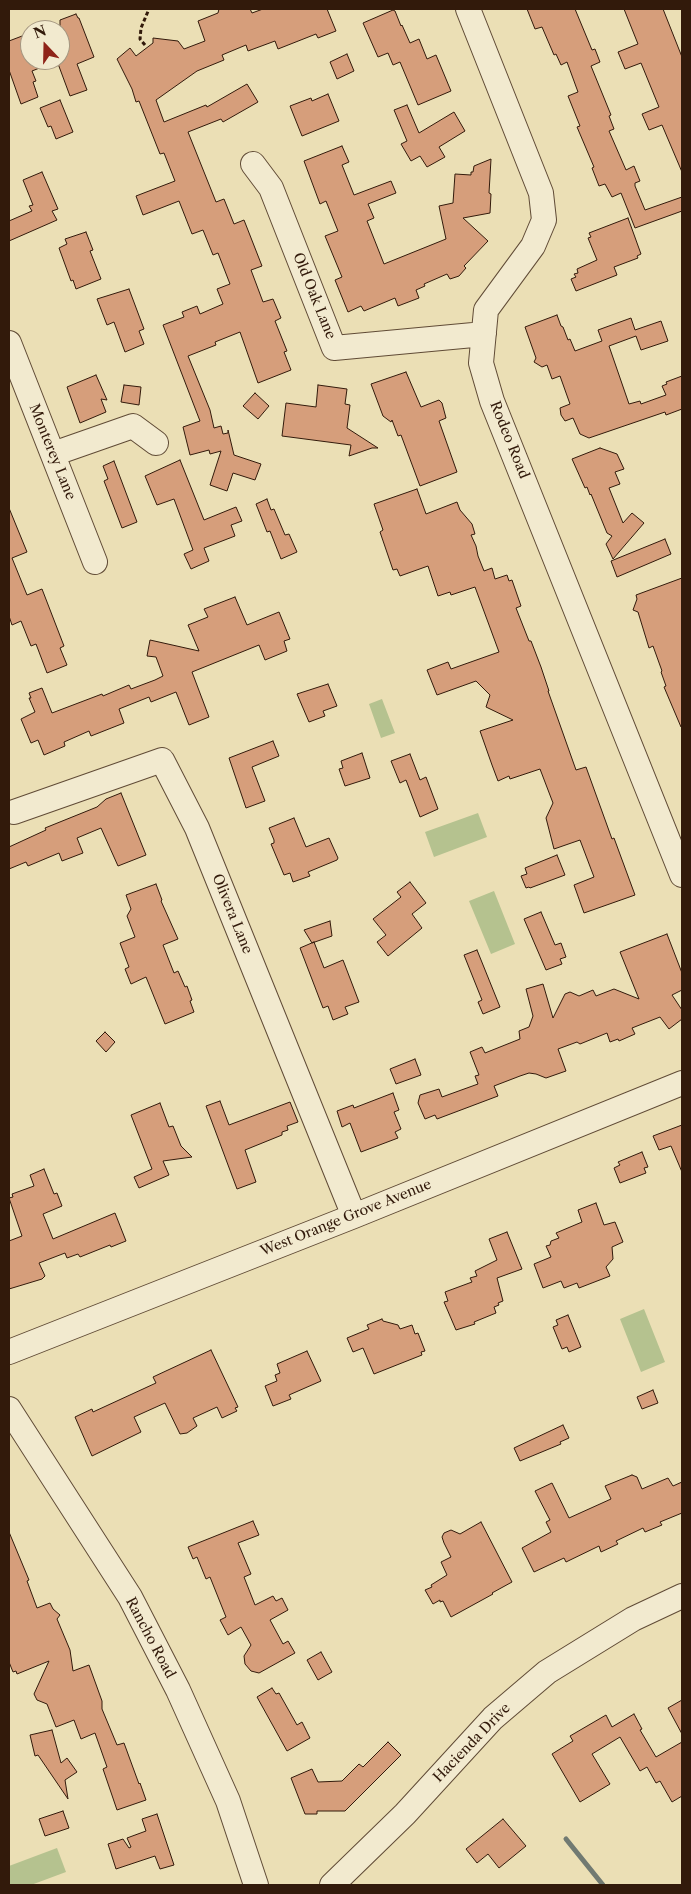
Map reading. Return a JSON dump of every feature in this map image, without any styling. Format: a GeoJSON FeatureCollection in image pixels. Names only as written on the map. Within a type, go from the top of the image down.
{"type":"FeatureCollection","features":[{"type":"Feature","properties":{"kind":"street","name":"Rodeo Road"},"geometry":{"type":"LineString","coordinates":[[468,9],[541,192],[544,220],[533,246],[486,310],[481,363],[492,400],[682,875]]}},
{"type":"Feature","properties":{"kind":"street","name":"Old Oak Lane"},"geometry":{"type":"LineString","coordinates":[[252,164],[271,188],[334,348],[484,334]]}},
{"type":"Feature","properties":{"kind":"street","name":"Monterey Lane"},"geometry":{"type":"LineString","coordinates":[[9,343],[95,562]]}},
{"type":"Feature","properties":{"kind":"street"},"geometry":{"type":"LineString","coordinates":[[53,454],[133,426],[156,443]]}},
{"type":"Feature","properties":{"kind":"street","name":"Olivera Lane"},"geometry":{"type":"LineString","coordinates":[[14,812],[162,760],[197,828],[354,1216]]}},
{"type":"Feature","properties":{"kind":"street","name":"West Orange Grove Avenue"},"geometry":{"type":"LineString","coordinates":[[9,1352],[354,1216],[682,1082]]}},
{"type":"Feature","properties":{"kind":"street","name":"Rancho Road"},"geometry":{"type":"LineString","coordinates":[[9,1408],[130,1597],[178,1690],[228,1801],[256,1885]]}},
{"type":"Feature","properties":{"kind":"street","name":"Hacienda Drive"},"geometry":{"type":"LineString","coordinates":[[332,1885],[405,1814],[493,1718],[547,1672],[632,1618],[682,1596]]}},
{"type":"Feature","properties":{"kind":"path"},"geometry":{"type":"LineString","coordinates":[[145,45],[140,39],[141,28],[149,9]]}},
{"type":"Feature","properties":{"kind":"green space"},"geometry":{"type":"Polygon","coordinates":[[[382,699],[395,733],[381,738],[369,704],[382,699]]]}},
{"type":"Feature","properties":{"kind":"green space"},"geometry":{"type":"Polygon","coordinates":[[[478,813],[487,837],[434,857],[425,832],[478,813]]]}},
{"type":"Feature","properties":{"kind":"green space"},"geometry":{"type":"Polygon","coordinates":[[[494,891],[515,944],[491,954],[469,901],[494,891]]]}},
{"type":"Feature","properties":{"kind":"green space"},"geometry":{"type":"Polygon","coordinates":[[[644,1309],[665,1362],[641,1372],[620,1319],[644,1309]]]}},
{"type":"Feature","properties":{"kind":"green space"},"geometry":{"type":"Polygon","coordinates":[[[57,1848],[66,1872],[31,1885],[10,1885],[9,1866],[57,1848]]]}},
{"type":"Feature","properties":{"kind":"building"},"geometry":{"type":"Polygon","coordinates":[[[219,9],[250,9],[252,13],[263,9],[327,9],[336,31],[318,38],[316,34],[278,49],[275,41],[248,51],[246,45],[222,55],[224,60],[197,71],[156,100],[164,122],[206,105],[207,107],[247,84],[258,102],[223,122],[221,119],[188,132],[216,202],[224,199],[234,224],[244,220],[262,266],[251,270],[263,302],[273,299],[281,318],[275,321],[287,351],[284,352],[291,370],[258,383],[240,332],[215,342],[216,345],[188,356],[210,410],[214,428],[221,426],[223,434],[228,433],[228,430],[234,455],[261,464],[255,480],[233,473],[227,491],[210,485],[221,451],[210,454],[209,450],[190,455],[183,427],[200,421],[163,325],[184,317],[182,312],[197,306],[200,314],[223,304],[217,289],[230,284],[218,253],[213,255],[203,230],[192,234],[179,201],[143,215],[136,196],[175,181],[164,153],[160,154],[139,101],[136,102],[132,89],[117,59],[130,48],[136,56],[153,43],[153,38],[178,41],[184,49],[205,41],[198,21],[218,13],[219,9]]]}},
{"type":"Feature","properties":{"kind":"building"},"geometry":{"type":"Polygon","coordinates":[[[527,9],[575,9],[592,50],[595,49],[600,62],[591,66],[611,115],[609,116],[614,129],[609,131],[626,170],[634,166],[640,181],[635,183],[635,186],[645,210],[682,197],[682,211],[635,228],[621,193],[612,197],[605,184],[599,186],[592,168],[594,167],[577,127],[580,126],[568,96],[578,92],[567,62],[561,65],[556,54],[554,55],[542,27],[535,29],[527,9]]]}},
{"type":"Feature","properties":{"kind":"building"},"geometry":{"type":"Polygon","coordinates":[[[624,9],[663,9],[682,57],[682,172],[662,125],[649,130],[642,114],[659,107],[641,63],[625,69],[618,52],[638,44],[624,9]]]}},
{"type":"Feature","properties":{"kind":"building"},"geometry":{"type":"Polygon","coordinates":[[[393,10],[410,43],[419,39],[427,59],[436,55],[451,91],[418,105],[400,62],[393,65],[388,53],[378,57],[363,23],[393,10]]]}},
{"type":"Feature","properties":{"kind":"building"},"geometry":{"type":"Polygon","coordinates":[[[76,14],[94,57],[77,64],[87,90],[70,96],[60,70],[70,70],[70,20],[60,20],[76,14]]]}},
{"type":"Feature","properties":{"kind":"building"},"geometry":{"type":"Polygon","coordinates":[[[20,37],[20,70],[34,70],[32,71],[36,81],[33,82],[38,97],[21,104],[9,70],[9,41],[20,37]]]}},
{"type":"Feature","properties":{"kind":"building"},"geometry":{"type":"Polygon","coordinates":[[[347,54],[354,71],[337,79],[330,62],[347,54]]]}},
{"type":"Feature","properties":{"kind":"building"},"geometry":{"type":"Polygon","coordinates":[[[328,94],[339,121],[302,136],[290,106],[311,98],[312,101],[328,94]]]}},
{"type":"Feature","properties":{"kind":"building"},"geometry":{"type":"Polygon","coordinates":[[[60,100],[73,132],[56,139],[51,126],[48,127],[40,108],[60,100]]]}},
{"type":"Feature","properties":{"kind":"building"},"geometry":{"type":"Polygon","coordinates":[[[407,105],[419,133],[454,112],[465,131],[439,147],[445,157],[427,167],[420,156],[411,161],[401,144],[407,141],[394,110],[407,105]]]}},
{"type":"Feature","properties":{"kind":"building"},"geometry":{"type":"Polygon","coordinates":[[[342,146],[349,162],[342,165],[354,195],[391,181],[396,193],[368,204],[374,218],[367,221],[384,264],[446,239],[439,206],[453,203],[455,174],[471,175],[474,166],[491,159],[490,213],[463,218],[488,241],[464,266],[466,268],[459,276],[450,279],[447,274],[424,284],[425,286],[416,290],[419,298],[398,306],[395,298],[364,311],[361,306],[348,312],[335,280],[342,277],[325,236],[338,231],[326,201],[320,204],[304,161],[342,146]]]}},
{"type":"Feature","properties":{"kind":"building"},"geometry":{"type":"Polygon","coordinates":[[[42,172],[58,209],[52,211],[57,220],[9,241],[9,221],[32,211],[29,206],[33,205],[23,180],[42,172]]]}},
{"type":"Feature","properties":{"kind":"building"},"geometry":{"type":"Polygon","coordinates":[[[628,218],[641,254],[637,256],[638,258],[614,267],[617,275],[576,291],[571,279],[576,277],[574,274],[578,273],[577,269],[597,260],[588,238],[591,237],[589,233],[628,218]]]}},
{"type":"Feature","properties":{"kind":"building"},"geometry":{"type":"Polygon","coordinates":[[[86,232],[93,250],[90,251],[101,279],[76,289],[73,280],[71,281],[59,248],[67,244],[65,239],[86,232]]]}},
{"type":"Feature","properties":{"kind":"building"},"geometry":{"type":"Polygon","coordinates":[[[129,289],[144,329],[139,331],[144,344],[125,352],[114,322],[107,325],[97,299],[129,289]]]}},
{"type":"Feature","properties":{"kind":"building"},"geometry":{"type":"Polygon","coordinates":[[[557,315],[575,351],[602,341],[598,330],[631,318],[635,330],[661,321],[668,341],[641,350],[636,336],[609,346],[629,404],[640,401],[641,404],[666,395],[662,386],[667,384],[666,382],[682,376],[682,409],[666,415],[665,412],[589,438],[580,434],[573,418],[565,421],[561,415],[560,408],[570,404],[560,376],[552,379],[547,365],[542,367],[534,362],[536,358],[525,327],[557,315]]]}},
{"type":"Feature","properties":{"kind":"building"},"geometry":{"type":"Polygon","coordinates":[[[406,372],[421,407],[439,400],[442,403],[446,418],[439,421],[457,472],[420,486],[401,435],[398,436],[392,420],[391,422],[383,416],[371,384],[406,372]]]}},
{"type":"Feature","properties":{"kind":"building"},"geometry":{"type":"Polygon","coordinates":[[[96,375],[107,400],[101,399],[106,412],[80,423],[67,387],[96,375]]]}},
{"type":"Feature","properties":{"kind":"building"},"geometry":{"type":"Polygon","coordinates":[[[124,385],[141,387],[139,405],[121,402],[124,385]]]}},
{"type":"Feature","properties":{"kind":"building"},"geometry":{"type":"Polygon","coordinates":[[[318,385],[347,389],[345,404],[350,405],[347,428],[378,448],[372,448],[349,456],[351,445],[282,436],[286,403],[316,407],[318,385]]]}},
{"type":"Feature","properties":{"kind":"building"},"geometry":{"type":"Polygon","coordinates":[[[255,393],[269,406],[258,419],[243,406],[255,393]]]}},
{"type":"Feature","properties":{"kind":"building"},"geometry":{"type":"Polygon","coordinates":[[[600,448],[617,454],[624,469],[615,472],[620,484],[609,488],[623,523],[632,513],[644,523],[613,559],[606,544],[612,536],[607,533],[591,494],[587,487],[585,488],[572,459],[600,448]]]}},
{"type":"Feature","properties":{"kind":"building"},"geometry":{"type":"Polygon","coordinates":[[[180,460],[204,520],[236,507],[242,521],[231,525],[235,536],[204,548],[209,561],[191,569],[184,554],[193,550],[174,499],[157,505],[145,476],[180,460]]]}},
{"type":"Feature","properties":{"kind":"building"},"geometry":{"type":"Polygon","coordinates":[[[114,461],[137,522],[122,528],[104,481],[108,479],[103,466],[114,461]]]}},
{"type":"Feature","properties":{"kind":"building"},"geometry":{"type":"Polygon","coordinates":[[[417,489],[426,514],[457,502],[460,510],[472,524],[475,534],[471,535],[484,571],[492,568],[495,579],[507,575],[509,581],[512,580],[521,606],[516,608],[541,667],[576,770],[586,767],[635,895],[584,913],[574,885],[594,877],[580,840],[554,849],[546,818],[553,803],[540,769],[510,779],[509,776],[498,781],[492,765],[480,731],[513,720],[486,707],[490,695],[476,681],[437,695],[427,670],[448,662],[451,669],[499,652],[475,587],[451,595],[450,592],[438,596],[428,566],[400,576],[397,569],[393,570],[380,532],[383,530],[374,504],[417,489]]]}},
{"type":"Feature","properties":{"kind":"building"},"geometry":{"type":"Polygon","coordinates":[[[267,499],[271,510],[274,509],[285,535],[289,534],[297,552],[281,559],[270,531],[267,532],[256,504],[267,499]]]}},
{"type":"Feature","properties":{"kind":"building"},"geometry":{"type":"Polygon","coordinates":[[[9,508],[27,552],[12,558],[27,595],[42,589],[64,646],[60,648],[67,665],[47,673],[36,644],[31,646],[21,621],[12,625],[9,616],[9,508]]]}},
{"type":"Feature","properties":{"kind":"building"},"geometry":{"type":"Polygon","coordinates":[[[665,539],[671,554],[617,577],[611,561],[665,539]]]}},
{"type":"Feature","properties":{"kind":"building"},"geometry":{"type":"Polygon","coordinates":[[[682,578],[681,727],[664,687],[666,686],[662,671],[653,646],[649,648],[638,612],[633,610],[637,599],[636,595],[682,578]]]}},
{"type":"Feature","properties":{"kind":"building"},"geometry":{"type":"Polygon","coordinates":[[[235,597],[247,625],[279,612],[290,639],[284,641],[287,651],[265,660],[259,645],[192,672],[209,717],[189,725],[176,692],[151,702],[149,697],[119,709],[124,723],[91,736],[89,731],[64,742],[65,746],[44,755],[38,740],[31,743],[21,719],[35,712],[29,698],[31,698],[29,693],[42,688],[52,713],[129,685],[131,689],[155,680],[163,676],[156,657],[147,656],[150,640],[199,651],[188,625],[208,617],[204,609],[235,597]]]}},
{"type":"Feature","properties":{"kind":"building"},"geometry":{"type":"Polygon","coordinates":[[[328,684],[337,706],[323,711],[325,716],[309,722],[297,694],[328,684]]]}},
{"type":"Feature","properties":{"kind":"building"},"geometry":{"type":"Polygon","coordinates":[[[273,741],[279,756],[252,767],[265,801],[246,808],[229,758],[273,741]]]}},
{"type":"Feature","properties":{"kind":"building"},"geometry":{"type":"Polygon","coordinates":[[[362,753],[370,778],[345,786],[339,769],[343,768],[341,761],[362,753]]]}},
{"type":"Feature","properties":{"kind":"building"},"geometry":{"type":"Polygon","coordinates":[[[410,754],[420,780],[426,777],[438,809],[420,817],[406,780],[400,783],[391,761],[410,754]]]}},
{"type":"Feature","properties":{"kind":"building"},"geometry":{"type":"Polygon","coordinates":[[[121,793],[146,855],[118,866],[101,828],[77,838],[83,853],[62,861],[59,853],[28,866],[26,862],[9,869],[9,847],[46,830],[45,828],[97,807],[106,799],[121,793]]]}},
{"type":"Feature","properties":{"kind":"building"},"geometry":{"type":"Polygon","coordinates":[[[294,818],[306,847],[329,838],[338,858],[308,872],[310,876],[293,882],[290,873],[284,875],[271,844],[274,843],[274,840],[269,828],[294,818]]]}},
{"type":"Feature","properties":{"kind":"building"},"geometry":{"type":"Polygon","coordinates":[[[557,855],[565,875],[526,888],[521,876],[527,874],[525,868],[557,855]]]}},
{"type":"Feature","properties":{"kind":"building"},"geometry":{"type":"Polygon","coordinates":[[[410,882],[426,903],[412,914],[422,928],[388,956],[377,942],[386,935],[373,919],[401,897],[397,892],[410,882]]]}},
{"type":"Feature","properties":{"kind":"building"},"geometry":{"type":"Polygon","coordinates":[[[156,884],[161,901],[178,939],[163,945],[174,973],[178,971],[185,987],[187,986],[194,1012],[165,1024],[146,977],[131,984],[125,969],[129,967],[120,943],[135,937],[127,916],[131,909],[126,895],[156,884]]]}},
{"type":"Feature","properties":{"kind":"building"},"geometry":{"type":"Polygon","coordinates":[[[541,912],[555,945],[561,943],[566,957],[560,959],[562,964],[546,970],[524,919],[541,912]]]}},
{"type":"Feature","properties":{"kind":"building"},"geometry":{"type":"Polygon","coordinates":[[[330,921],[332,936],[312,943],[304,930],[330,921]]]}},
{"type":"Feature","properties":{"kind":"building"},"geometry":{"type":"Polygon","coordinates":[[[667,934],[682,973],[682,990],[672,995],[682,1010],[682,1019],[669,1029],[660,1017],[632,1028],[635,1034],[619,1041],[618,1039],[610,1042],[607,1033],[580,1044],[577,1042],[558,1049],[566,1071],[546,1078],[529,1073],[520,1076],[494,1086],[498,1096],[437,1119],[435,1115],[425,1119],[418,1103],[420,1095],[439,1089],[442,1097],[478,1084],[475,1076],[479,1075],[470,1052],[482,1047],[485,1053],[520,1039],[519,1031],[529,1027],[533,1016],[526,989],[543,984],[553,1018],[565,994],[570,992],[579,996],[593,990],[596,996],[614,989],[639,999],[620,952],[667,934]]]}},
{"type":"Feature","properties":{"kind":"building"},"geometry":{"type":"Polygon","coordinates":[[[314,942],[324,968],[343,960],[359,1002],[345,1007],[348,1014],[333,1020],[328,1006],[323,1008],[300,948],[314,942]]]}},
{"type":"Feature","properties":{"kind":"building"},"geometry":{"type":"Polygon","coordinates":[[[477,950],[500,1007],[483,1014],[478,1002],[482,1000],[464,955],[477,950]]]}},
{"type":"Feature","properties":{"kind":"building"},"geometry":{"type":"Polygon","coordinates":[[[105,1032],[115,1042],[106,1052],[96,1041],[105,1032]]]}},
{"type":"Feature","properties":{"kind":"building"},"geometry":{"type":"Polygon","coordinates":[[[415,1059],[421,1075],[396,1084],[390,1069],[415,1059]]]}},
{"type":"Feature","properties":{"kind":"building"},"geometry":{"type":"Polygon","coordinates":[[[393,1093],[399,1110],[394,1112],[401,1129],[395,1132],[398,1138],[361,1152],[350,1123],[342,1127],[337,1111],[353,1105],[354,1108],[393,1093]]]}},
{"type":"Feature","properties":{"kind":"building"},"geometry":{"type":"Polygon","coordinates":[[[220,1101],[229,1125],[290,1102],[298,1122],[287,1126],[288,1130],[282,1132],[282,1135],[245,1150],[256,1182],[237,1189],[206,1106],[220,1101]]]}},
{"type":"Feature","properties":{"kind":"building"},"geometry":{"type":"Polygon","coordinates":[[[160,1103],[169,1127],[173,1126],[181,1146],[192,1157],[163,1161],[169,1175],[139,1188],[134,1177],[152,1169],[131,1115],[160,1103]]]}},
{"type":"Feature","properties":{"kind":"building"},"geometry":{"type":"Polygon","coordinates":[[[682,1125],[682,1172],[671,1146],[659,1150],[653,1136],[682,1125]]]}},
{"type":"Feature","properties":{"kind":"building"},"geometry":{"type":"Polygon","coordinates":[[[642,1152],[648,1167],[644,1168],[646,1173],[620,1183],[614,1168],[620,1165],[618,1162],[642,1152]]]}},
{"type":"Feature","properties":{"kind":"building"},"geometry":{"type":"Polygon","coordinates":[[[44,1169],[54,1194],[57,1193],[62,1206],[43,1214],[53,1239],[115,1213],[126,1241],[80,1257],[78,1254],[67,1258],[65,1253],[39,1263],[45,1276],[42,1279],[9,1289],[9,1241],[22,1236],[9,1198],[13,1197],[12,1194],[34,1186],[30,1175],[44,1169]]]}},
{"type":"Feature","properties":{"kind":"building"},"geometry":{"type":"Polygon","coordinates":[[[596,1203],[604,1225],[615,1222],[623,1242],[612,1247],[613,1259],[606,1267],[610,1276],[579,1288],[577,1283],[564,1288],[561,1281],[543,1288],[534,1264],[551,1257],[546,1246],[550,1245],[551,1241],[559,1238],[556,1233],[582,1222],[578,1210],[596,1203]]]}},
{"type":"Feature","properties":{"kind":"building"},"geometry":{"type":"Polygon","coordinates":[[[507,1232],[522,1269],[497,1278],[503,1301],[494,1307],[496,1313],[474,1322],[475,1324],[456,1330],[444,1302],[448,1301],[445,1292],[472,1282],[470,1278],[477,1276],[475,1271],[497,1260],[489,1239],[507,1232]]]}},
{"type":"Feature","properties":{"kind":"building"},"geometry":{"type":"Polygon","coordinates":[[[568,1315],[581,1347],[569,1352],[567,1347],[562,1349],[553,1327],[558,1325],[556,1320],[568,1315]]]}},
{"type":"Feature","properties":{"kind":"building"},"geometry":{"type":"Polygon","coordinates":[[[382,1319],[383,1321],[398,1325],[400,1329],[412,1325],[415,1334],[418,1333],[425,1351],[421,1352],[422,1355],[374,1374],[363,1348],[353,1352],[347,1338],[369,1329],[367,1325],[382,1319]]]}},
{"type":"Feature","properties":{"kind":"building"},"geometry":{"type":"Polygon","coordinates":[[[211,1350],[238,1407],[235,1408],[237,1411],[222,1418],[217,1407],[193,1418],[197,1426],[187,1433],[180,1434],[165,1403],[134,1417],[141,1432],[92,1456],[75,1417],[92,1409],[93,1412],[156,1383],[153,1377],[211,1350]]]}},
{"type":"Feature","properties":{"kind":"building"},"geometry":{"type":"Polygon","coordinates":[[[307,1351],[321,1381],[289,1395],[291,1399],[273,1406],[265,1386],[277,1381],[275,1375],[280,1373],[277,1364],[307,1351]]]}},
{"type":"Feature","properties":{"kind":"building"},"geometry":{"type":"Polygon","coordinates":[[[653,1390],[658,1403],[642,1409],[637,1397],[653,1390]]]}},
{"type":"Feature","properties":{"kind":"building"},"geometry":{"type":"Polygon","coordinates":[[[563,1425],[569,1438],[560,1442],[561,1444],[520,1461],[514,1448],[563,1425]]]}},
{"type":"Feature","properties":{"kind":"building"},"geometry":{"type":"Polygon","coordinates":[[[632,1475],[637,1477],[642,1489],[668,1478],[673,1486],[682,1482],[682,1513],[660,1522],[662,1525],[645,1532],[643,1528],[616,1541],[618,1544],[601,1552],[599,1546],[566,1562],[564,1558],[534,1572],[522,1548],[551,1532],[546,1522],[550,1520],[535,1491],[552,1483],[569,1518],[611,1499],[605,1486],[632,1475]]]}},
{"type":"Feature","properties":{"kind":"building"},"geometry":{"type":"Polygon","coordinates":[[[253,1521],[259,1535],[238,1543],[251,1574],[244,1577],[255,1605],[273,1596],[276,1601],[282,1598],[288,1610],[270,1620],[283,1644],[288,1641],[295,1653],[259,1673],[251,1671],[245,1664],[244,1656],[251,1645],[241,1627],[228,1635],[220,1620],[226,1617],[210,1577],[206,1579],[197,1557],[193,1559],[188,1547],[253,1521]]]}},
{"type":"Feature","properties":{"kind":"building"},"geometry":{"type":"Polygon","coordinates":[[[481,1522],[512,1582],[451,1617],[443,1601],[440,1602],[440,1600],[433,1604],[425,1590],[447,1575],[441,1562],[451,1557],[442,1537],[444,1533],[451,1530],[460,1534],[481,1522]]]}},
{"type":"Feature","properties":{"kind":"building"},"geometry":{"type":"Polygon","coordinates":[[[9,1532],[29,1580],[27,1581],[37,1608],[50,1603],[53,1609],[60,1615],[57,1619],[70,1650],[73,1671],[89,1665],[102,1701],[102,1709],[117,1745],[124,1743],[146,1800],[117,1810],[103,1769],[107,1767],[95,1733],[81,1739],[74,1720],[56,1727],[47,1704],[37,1700],[34,1694],[49,1661],[17,1674],[16,1671],[13,1672],[9,1662],[9,1532]]]}},
{"type":"Feature","properties":{"kind":"building"},"geometry":{"type":"Polygon","coordinates":[[[321,1652],[332,1672],[318,1680],[307,1660],[321,1652]]]}},
{"type":"Feature","properties":{"kind":"building"},"geometry":{"type":"Polygon","coordinates":[[[272,1688],[276,1694],[279,1693],[297,1725],[302,1722],[310,1738],[287,1751],[257,1697],[272,1688]]]}},
{"type":"Feature","properties":{"kind":"building"},"geometry":{"type":"Polygon","coordinates":[[[682,1700],[682,1734],[668,1708],[682,1700]]]}},
{"type":"Feature","properties":{"kind":"building"},"geometry":{"type":"Polygon","coordinates":[[[634,1714],[642,1729],[640,1730],[656,1757],[682,1742],[682,1796],[672,1802],[660,1781],[656,1783],[647,1767],[640,1771],[620,1737],[592,1754],[610,1784],[580,1802],[552,1754],[573,1741],[570,1736],[606,1715],[612,1727],[634,1714]]]}},
{"type":"Feature","properties":{"kind":"building"},"geometry":{"type":"Polygon","coordinates":[[[52,1730],[61,1763],[67,1758],[77,1772],[65,1780],[68,1799],[38,1755],[35,1756],[30,1735],[52,1730]]]}},
{"type":"Feature","properties":{"kind":"building"},"geometry":{"type":"Polygon","coordinates":[[[388,1742],[401,1755],[345,1811],[317,1811],[317,1814],[305,1814],[291,1778],[312,1769],[318,1782],[342,1781],[359,1764],[363,1767],[388,1742]]]}},
{"type":"Feature","properties":{"kind":"building"},"geometry":{"type":"Polygon","coordinates":[[[63,1811],[69,1828],[45,1836],[39,1819],[63,1811]]]}},
{"type":"Feature","properties":{"kind":"building"},"geometry":{"type":"Polygon","coordinates":[[[157,1814],[174,1865],[160,1869],[155,1856],[116,1869],[108,1844],[123,1839],[129,1848],[131,1847],[127,1838],[146,1831],[142,1819],[157,1814]]]}},
{"type":"Feature","properties":{"kind":"building"},"geometry":{"type":"Polygon","coordinates":[[[503,1819],[526,1846],[499,1868],[488,1854],[477,1863],[466,1849],[503,1819]]]}},
{"type":"Feature","properties":{"kind":"waterway"},"geometry":{"type":"LineString","coordinates":[[566,1839],[603,1885]]}}]}
